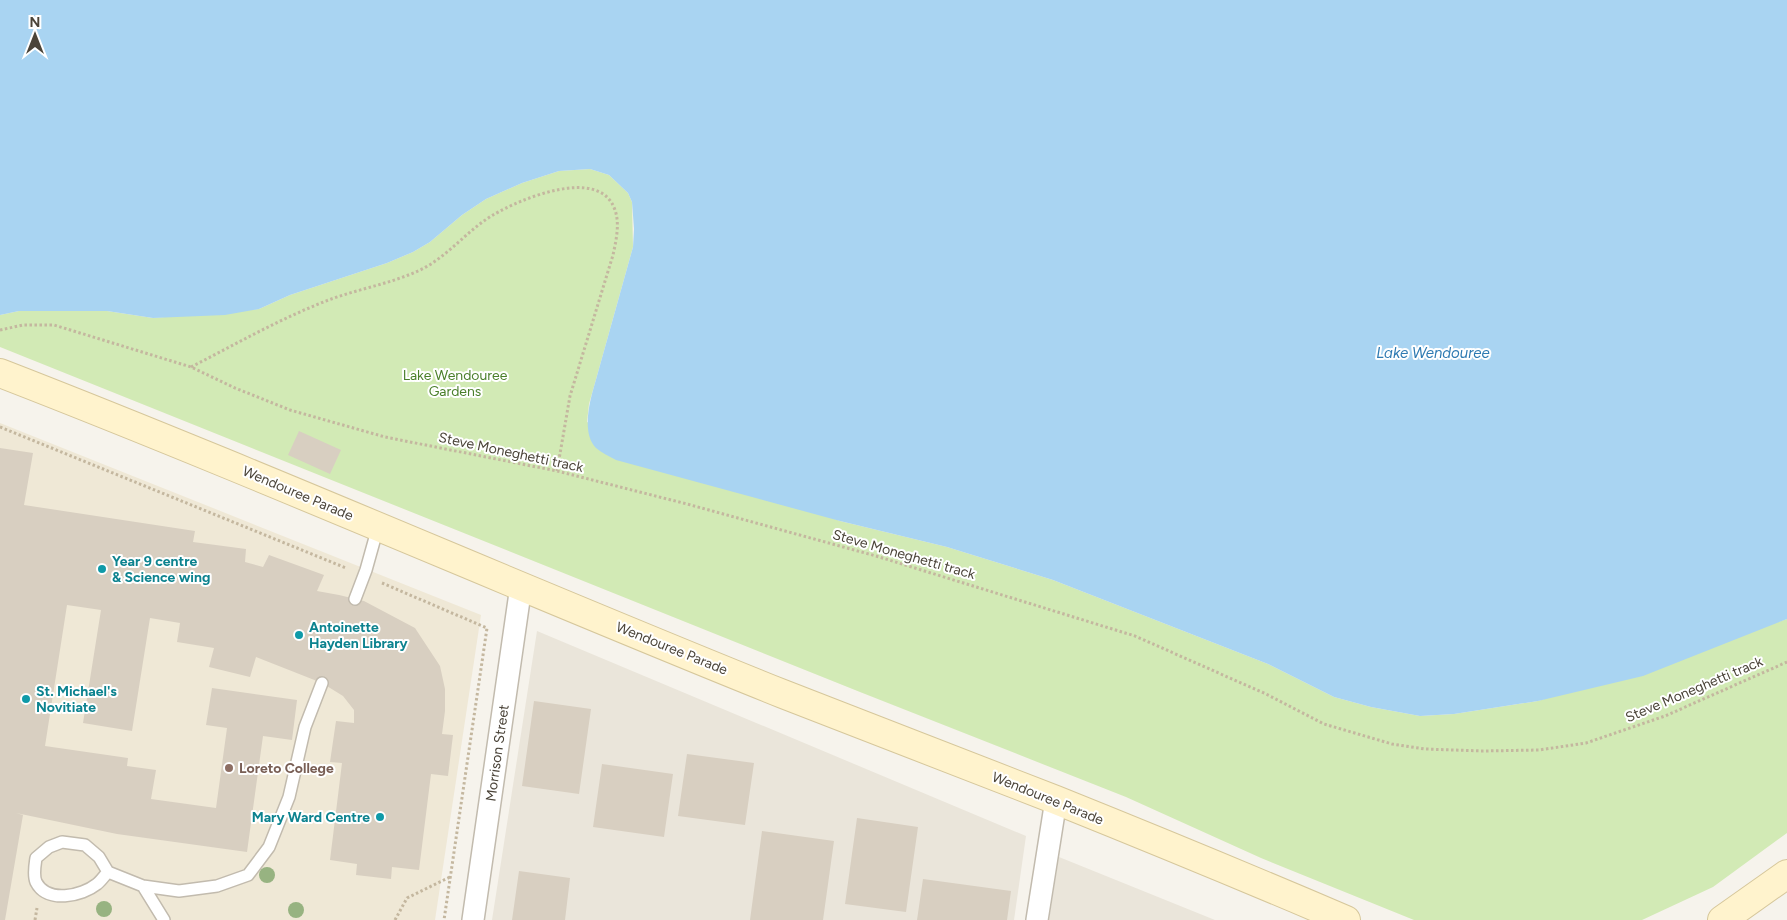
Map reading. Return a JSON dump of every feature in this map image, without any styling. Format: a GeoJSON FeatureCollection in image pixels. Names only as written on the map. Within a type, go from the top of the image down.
{"type":"FeatureCollection","features":[{"type":"Feature","properties":{"kind":"street","name":"Wendouree Parade"},"geometry":{"type":"LineString","coordinates":[[0,372],[245,470],[378,527],[784,694],[1056,800],[1244,876],[1346,920]]}},
{"type":"Feature","properties":{"kind":"street","name":"Morrison Street"},"geometry":{"type":"LineString","coordinates":[[473,920],[521,586]]}},
{"type":"Feature","properties":{"kind":"street"},"geometry":{"type":"LineString","coordinates":[[1037,920],[1056,800]]}},
{"type":"Feature","properties":{"kind":"street"},"geometry":{"type":"LineString","coordinates":[[1722,920],[1787,874]]}},
{"type":"Feature","properties":{"kind":"lane"},"geometry":{"type":"LineString","coordinates":[[356,599],[378,527]]}},
{"type":"Feature","properties":{"kind":"lane"},"geometry":{"type":"LineString","coordinates":[[108,872],[96,884],[78,894],[63,896],[47,894],[36,882],[34,871],[36,858],[49,847],[62,842],[85,845],[99,857],[108,872],[143,886],[179,891],[217,886],[248,876],[269,847],[289,797],[305,727],[322,683]]}},
{"type":"Feature","properties":{"kind":"lane"},"geometry":{"type":"LineString","coordinates":[[143,886],[164,920]]}},
{"type":"Feature","properties":{"kind":"path"},"geometry":{"type":"LineString","coordinates":[[191,367],[299,312],[348,293],[399,278],[432,264],[477,225],[494,214],[522,201],[561,189],[585,187],[604,195],[611,203],[615,211],[617,224],[616,239],[613,255],[570,396],[557,471]]}},
{"type":"Feature","properties":{"kind":"path","name":"Steve Moneghetti track"},"geometry":{"type":"LineString","coordinates":[[0,330],[23,326],[54,325],[191,367],[235,388],[290,410],[366,432],[557,471],[688,504],[876,556],[1135,636],[1266,694],[1324,724],[1392,744],[1425,749],[1483,751],[1539,750],[1586,742],[1665,716],[1787,662]]}},
{"type":"Feature","properties":{"kind":"path"},"geometry":{"type":"LineString","coordinates":[[0,427],[364,575],[487,628],[444,920]]}},
{"type":"Feature","properties":{"kind":"path"},"geometry":{"type":"LineString","coordinates":[[395,920],[407,898],[450,877]]}},
{"type":"Feature","properties":{"kind":"shaded area","name":"Loreto College"},"geometry":{"type":"Polygon","coordinates":[[[0,423],[481,615],[435,920],[0,920],[0,423]]]}},
{"type":"Feature","properties":{"kind":"shaded area"},"geometry":{"type":"Polygon","coordinates":[[[537,631],[1026,836],[1014,920],[492,920],[537,631]]]}},
{"type":"Feature","properties":{"kind":"shaded area"},"geometry":{"type":"Polygon","coordinates":[[[1059,857],[1215,920],[1049,920],[1059,857]]]}},
{"type":"Feature","properties":{"kind":"green space","name":"Lake Wendouree Gardens"},"geometry":{"type":"Polygon","coordinates":[[[590,169],[609,175],[628,193],[632,202],[633,247],[589,404],[587,422],[840,521],[947,547],[1053,580],[1268,664],[1334,697],[1371,707],[1420,716],[1454,714],[1538,701],[1787,619],[1787,833],[1713,887],[1642,920],[1414,920],[1261,858],[1126,797],[0,347],[0,315],[19,311],[107,311],[153,318],[259,309],[290,295],[387,263],[413,252],[430,242],[462,215],[486,199],[522,183],[559,171],[590,169]]]}},
{"type":"Feature","properties":{"kind":"water","name":"Lake Wendouree"},"geometry":{"type":"Polygon","coordinates":[[[0,0],[1787,0],[1787,619],[1643,676],[1538,701],[1454,714],[1420,716],[1371,707],[1334,697],[1268,664],[1053,580],[947,547],[840,521],[616,460],[598,450],[591,442],[588,416],[593,390],[633,247],[632,202],[628,193],[609,175],[590,169],[559,171],[522,183],[486,199],[462,215],[430,242],[413,252],[387,263],[290,295],[259,309],[225,315],[153,318],[107,311],[19,311],[0,315],[0,0]]]}},
{"type":"Feature","properties":{"kind":"building"},"geometry":{"type":"Polygon","coordinates":[[[299,431],[341,450],[330,474],[288,455],[299,431]]]}},
{"type":"Feature","properties":{"kind":"building"},"geometry":{"type":"Polygon","coordinates":[[[0,448],[33,453],[24,505],[195,531],[193,542],[246,549],[245,562],[263,567],[269,555],[324,575],[317,591],[364,601],[415,628],[440,666],[445,689],[442,734],[453,735],[448,776],[431,774],[419,870],[392,867],[391,879],[356,875],[357,864],[330,860],[342,763],[330,762],[336,721],[354,723],[354,710],[343,696],[322,683],[256,657],[250,677],[209,667],[214,648],[177,642],[180,623],[150,618],[132,731],[83,723],[101,610],[67,605],[45,746],[128,758],[127,766],[156,770],[151,799],[216,808],[227,728],[206,725],[212,688],[297,700],[292,740],[263,736],[247,852],[117,834],[16,813],[23,815],[5,920],[0,920],[0,448]]]}},
{"type":"Feature","properties":{"kind":"building"},"geometry":{"type":"Polygon","coordinates":[[[534,701],[591,709],[579,794],[522,786],[534,701]]]}},
{"type":"Feature","properties":{"kind":"building"},"geometry":{"type":"Polygon","coordinates":[[[687,754],[754,763],[745,825],[678,816],[687,754]]]}},
{"type":"Feature","properties":{"kind":"building"},"geometry":{"type":"Polygon","coordinates":[[[602,764],[673,774],[664,837],[593,827],[602,764]]]}},
{"type":"Feature","properties":{"kind":"building"},"geometry":{"type":"Polygon","coordinates":[[[857,818],[918,827],[906,912],[845,904],[857,818]]]}},
{"type":"Feature","properties":{"kind":"building"},"geometry":{"type":"Polygon","coordinates":[[[762,831],[834,841],[823,920],[750,920],[762,831]]]}},
{"type":"Feature","properties":{"kind":"building"},"geometry":{"type":"Polygon","coordinates":[[[519,871],[570,878],[565,920],[512,920],[519,871]]]}},
{"type":"Feature","properties":{"kind":"building"},"geometry":{"type":"Polygon","coordinates":[[[923,879],[1011,891],[1007,920],[917,920],[923,879]]]}},
{"type":"Feature","properties":{"kind":"place","name":"Year 9 centre & Science wing"},"geometry":{"type":"Point","coordinates":[102,569]}},
{"type":"Feature","properties":{"kind":"place","name":"Antoinette Hayden Library"},"geometry":{"type":"Point","coordinates":[299,635]}},
{"type":"Feature","properties":{"kind":"place","name":"St. Michael's Novitiate"},"geometry":{"type":"Point","coordinates":[26,699]}},
{"type":"Feature","properties":{"kind":"place","name":"Loreto College"},"geometry":{"type":"Point","coordinates":[229,768]}},
{"type":"Feature","properties":{"kind":"place","name":"Mary Ward Centre"},"geometry":{"type":"Point","coordinates":[380,817]}}]}
